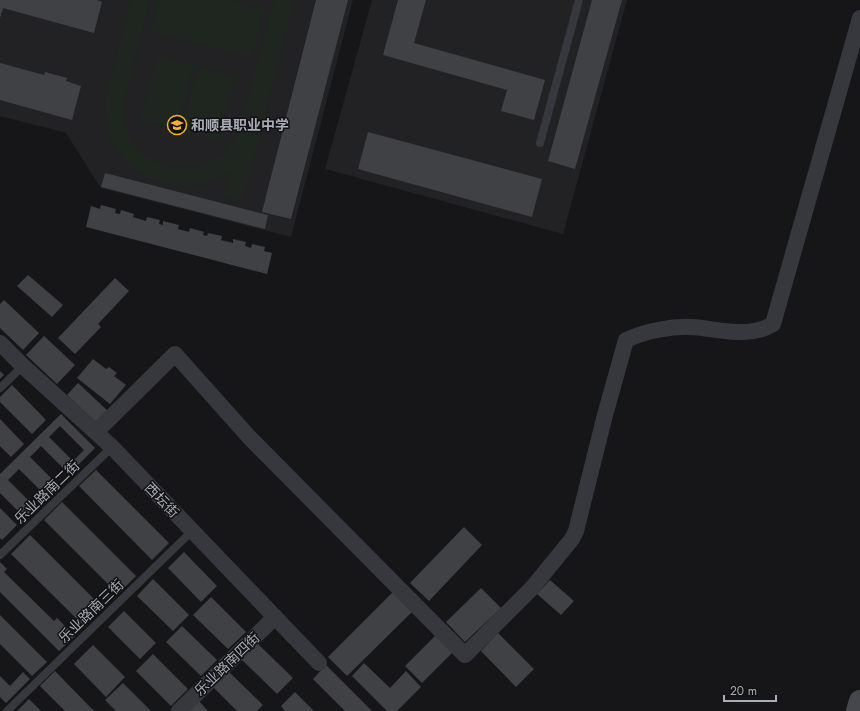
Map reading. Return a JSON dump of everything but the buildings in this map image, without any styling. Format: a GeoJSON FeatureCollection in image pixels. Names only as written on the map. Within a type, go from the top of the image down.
{"type":"FeatureCollection","features":[{"type":"Feature","properties":{"kind":"street"},"geometry":{"type":"LineString","coordinates":[[96,432],[175,354],[249,436],[465,655],[532,588],[572,539],[576,530],[605,415],[626,340],[648,332],[668,329],[690,327],[748,332],[764,330],[773,324],[860,18]]}},
{"type":"Feature","properties":{"kind":"street","name":"西坛街"},"geometry":{"type":"LineString","coordinates":[[0,343],[23,366],[112,447],[319,663]]}},
{"type":"Feature","properties":{"kind":"street","name":"乐业路南四街"},"geometry":{"type":"LineString","coordinates":[[179,711],[275,617]]}},
{"type":"Feature","properties":{"kind":"street"},"geometry":{"type":"LineString","coordinates":[[857,711],[860,701]]}},
{"type":"Feature","properties":{"kind":"lane"},"geometry":{"type":"LineString","coordinates":[[540,143],[579,0]]}},
{"type":"Feature","properties":{"kind":"lane"},"geometry":{"type":"LineString","coordinates":[[0,388],[23,366]]}},
{"type":"Feature","properties":{"kind":"lane","name":"乐业路南二街"},"geometry":{"type":"LineString","coordinates":[[0,555],[112,447]]}},
{"type":"Feature","properties":{"kind":"lane","name":"乐业路南三街"},"geometry":{"type":"LineString","coordinates":[[7,711],[192,531]]}},
{"type":"Feature","properties":{"kind":"shaded area","name":"和顺县职业中学"},"geometry":{"type":"Polygon","coordinates":[[[0,0],[353,0],[291,237],[101,188],[66,133],[0,116],[0,0]]]}},
{"type":"Feature","properties":{"kind":"shaded area"},"geometry":{"type":"Polygon","coordinates":[[[131,0],[150,0],[124,103],[124,119],[126,128],[132,141],[141,151],[152,159],[164,165],[178,168],[191,168],[204,165],[217,158],[230,145],[235,137],[239,129],[274,0],[295,0],[243,201],[224,196],[230,172],[208,183],[194,186],[179,187],[165,185],[151,180],[139,173],[118,153],[107,130],[105,120],[105,101],[131,0]]]}},
{"type":"Feature","properties":{"kind":"shaded area"},"geometry":{"type":"Polygon","coordinates":[[[159,0],[231,0],[265,9],[252,58],[150,32],[159,0]]]}},
{"type":"Feature","properties":{"kind":"shaded area"},"geometry":{"type":"Polygon","coordinates":[[[372,0],[627,0],[563,234],[325,169],[372,0]]]}},
{"type":"Feature","properties":{"kind":"shaded area"},"geometry":{"type":"Polygon","coordinates":[[[157,55],[194,65],[177,131],[139,121],[157,55]]]}},
{"type":"Feature","properties":{"kind":"shaded area"},"geometry":{"type":"Polygon","coordinates":[[[198,66],[236,76],[218,142],[181,132],[198,66]]]}},
{"type":"Feature","properties":{"kind":"place","name":"和顺县职业中学"},"geometry":{"type":"Point","coordinates":[177,125]}}]}
